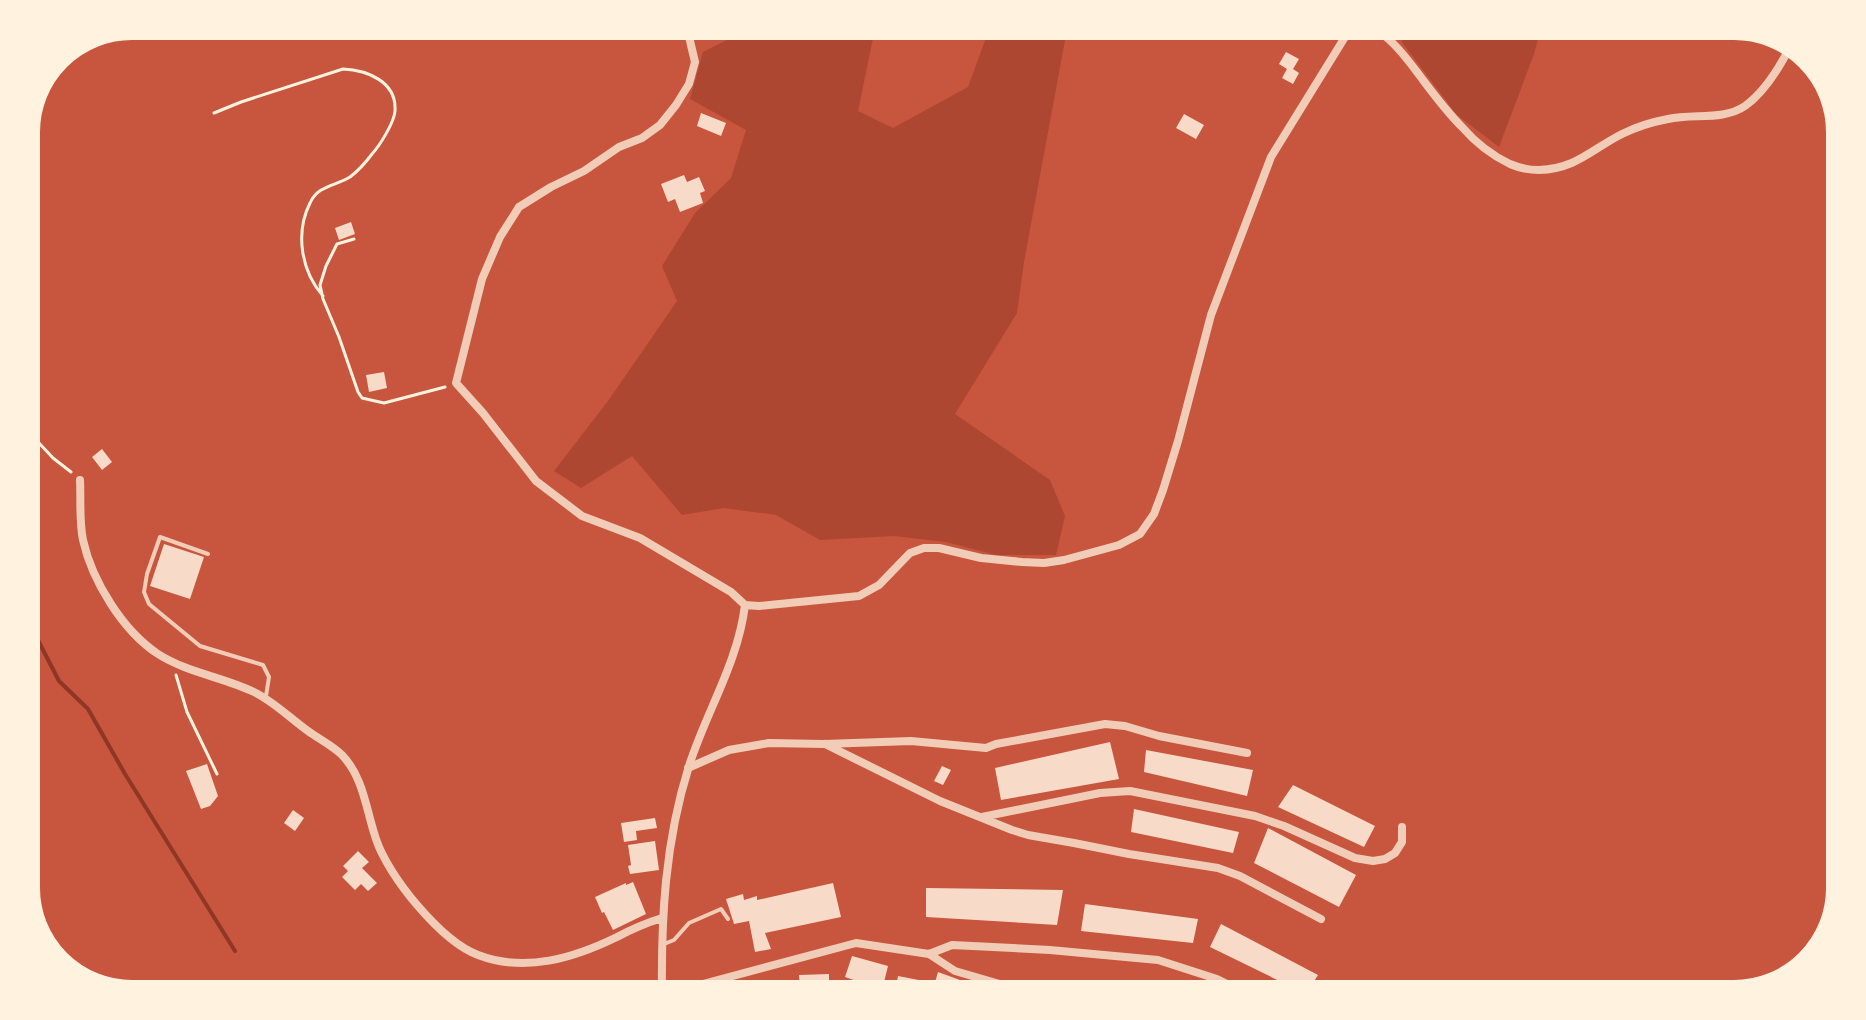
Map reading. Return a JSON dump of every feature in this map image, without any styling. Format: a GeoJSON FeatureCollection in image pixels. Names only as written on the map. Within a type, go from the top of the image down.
{"type":"FeatureCollection","features":[{"type":"Feature","properties":{"kind":"street"},"geometry":{"type":"LineString","coordinates":[[689,38],[695,62],[689,84],[660,125],[519,207],[500,237],[482,279],[456,383],[536,481],[582,516],[640,538],[731,592],[745,605],[783,605],[859,596],[879,585],[910,553],[924,548],[939,548],[981,558],[1044,563],[1119,545],[1140,534],[1154,514],[1163,490],[1207,327],[1271,157],[1344,38]]}},
{"type":"Feature","properties":{"kind":"street"},"geometry":{"type":"LineString","coordinates":[[1387,38],[1479,144],[1506,162],[1534,170],[1570,165],[1622,134],[1651,123],[1737,110],[1760,91],[1786,54]]}},
{"type":"Feature","properties":{"kind":"street"},"geometry":{"type":"LineString","coordinates":[[80,480],[83,540],[106,599],[136,636],[158,654],[202,675],[256,693],[341,754],[358,778],[377,842],[397,878],[449,937],[473,953],[497,962],[548,962],[586,950],[641,924],[662,918]]}},
{"type":"Feature","properties":{"kind":"street"},"geometry":{"type":"LineString","coordinates":[[662,982],[662,918],[673,826],[688,768],[732,661],[745,605]]}},
{"type":"Feature","properties":{"kind":"street"},"geometry":{"type":"LineString","coordinates":[[688,768],[720,753],[780,742],[911,741],[986,748],[1105,724],[1247,753]]}},
{"type":"Feature","properties":{"kind":"street"},"geometry":{"type":"LineString","coordinates":[[824,744],[940,801],[1028,835],[1218,868],[1240,876],[1321,919]]}},
{"type":"Feature","properties":{"kind":"street"},"geometry":{"type":"LineString","coordinates":[[981,817],[1100,793],[1130,791],[1255,816],[1355,858],[1373,861],[1395,853],[1402,842],[1402,827]]}},
{"type":"Feature","properties":{"kind":"street"},"geometry":{"type":"LineString","coordinates":[[713,982],[856,943],[929,954],[955,971],[993,982]]}},
{"type":"Feature","properties":{"kind":"street"},"geometry":{"type":"LineString","coordinates":[[929,954],[952,945],[1158,960],[1223,982]]}},
{"type":"Feature","properties":{"kind":"lane"},"geometry":{"type":"LineString","coordinates":[[208,554],[160,537],[144,592],[149,604],[200,646],[263,665],[269,677],[266,700]]}},
{"type":"Feature","properties":{"kind":"lane"},"geometry":{"type":"LineString","coordinates":[[662,945],[674,940],[689,923],[721,909],[728,919]]}},
{"type":"Feature","properties":{"kind":"path"},"geometry":{"type":"LineString","coordinates":[[214,113],[343,69],[369,73],[388,88],[395,112],[378,145],[349,177],[315,193],[304,218],[301,242],[307,270],[313,285],[323,296]]}},
{"type":"Feature","properties":{"kind":"path"},"geometry":{"type":"LineString","coordinates":[[354,239],[337,244],[320,285],[352,379],[362,398],[384,403],[456,383]]}},
{"type":"Feature","properties":{"kind":"path"},"geometry":{"type":"LineString","coordinates":[[38,442],[80,480]]}},
{"type":"Feature","properties":{"kind":"path"},"geometry":{"type":"LineString","coordinates":[[177,663],[178,685],[187,712],[217,774]]}},
{"type":"Feature","properties":{"kind":"shaded area"},"geometry":{"type":"Polygon","coordinates":[[[731,38],[873,38],[858,111],[893,128],[968,87],[986,38],[1065,38],[1017,313],[955,414],[1050,480],[1065,516],[1056,555],[996,555],[946,542],[894,536],[820,540],[776,515],[724,508],[682,515],[632,456],[581,488],[554,471],[608,401],[677,301],[662,266],[695,213],[731,178],[746,130],[690,99],[703,52],[731,38]]]}},
{"type":"Feature","properties":{"kind":"shaded area"},"geometry":{"type":"Polygon","coordinates":[[[1409,38],[1538,38],[1499,147],[1457,115],[1401,41],[1409,38]]]}},
{"type":"Feature","properties":{"kind":"building"},"geometry":{"type":"Polygon","coordinates":[[[1286,52],[1299,59],[1293,69],[1299,73],[1293,84],[1282,78],[1287,69],[1279,64],[1286,52]]]}},
{"type":"Feature","properties":{"kind":"building"},"geometry":{"type":"Polygon","coordinates":[[[701,113],[726,123],[721,136],[697,126],[701,113]]]}},
{"type":"Feature","properties":{"kind":"building"},"geometry":{"type":"Polygon","coordinates":[[[1184,114],[1204,125],[1196,139],[1176,128],[1184,114]]]}},
{"type":"Feature","properties":{"kind":"building"},"geometry":{"type":"Polygon","coordinates":[[[684,175],[687,182],[699,177],[705,191],[700,193],[703,203],[680,212],[675,199],[668,202],[661,184],[684,175]]]}},
{"type":"Feature","properties":{"kind":"building"},"geometry":{"type":"Polygon","coordinates":[[[351,222],[355,234],[339,240],[335,228],[351,222]]]}},
{"type":"Feature","properties":{"kind":"building"},"geometry":{"type":"Polygon","coordinates":[[[384,372],[387,388],[369,392],[366,375],[384,372]]]}},
{"type":"Feature","properties":{"kind":"building"},"geometry":{"type":"Polygon","coordinates":[[[102,449],[112,462],[102,470],[92,457],[102,449]]]}},
{"type":"Feature","properties":{"kind":"building"},"geometry":{"type":"Polygon","coordinates":[[[164,544],[204,557],[190,599],[150,586],[164,544]]]}},
{"type":"Feature","properties":{"kind":"building"},"geometry":{"type":"Polygon","coordinates":[[[1110,742],[1119,779],[1001,800],[995,768],[1110,742]]]}},
{"type":"Feature","properties":{"kind":"building"},"geometry":{"type":"Polygon","coordinates":[[[1146,750],[1253,770],[1247,796],[1144,772],[1146,750]]]}},
{"type":"Feature","properties":{"kind":"building"},"geometry":{"type":"Polygon","coordinates":[[[207,764],[218,796],[210,806],[201,809],[186,771],[207,764]]]}},
{"type":"Feature","properties":{"kind":"building"},"geometry":{"type":"Polygon","coordinates":[[[942,766],[951,770],[943,785],[934,781],[942,766]]]}},
{"type":"Feature","properties":{"kind":"building"},"geometry":{"type":"Polygon","coordinates":[[[1293,785],[1375,826],[1364,847],[1278,807],[1293,785]]]}},
{"type":"Feature","properties":{"kind":"building"},"geometry":{"type":"Polygon","coordinates":[[[1134,809],[1239,832],[1233,853],[1131,832],[1134,809]]]}},
{"type":"Feature","properties":{"kind":"building"},"geometry":{"type":"Polygon","coordinates":[[[293,810],[304,818],[295,831],[284,823],[293,810]]]}},
{"type":"Feature","properties":{"kind":"building"},"geometry":{"type":"Polygon","coordinates":[[[655,818],[657,828],[636,831],[637,840],[624,842],[621,823],[655,818]]]}},
{"type":"Feature","properties":{"kind":"building"},"geometry":{"type":"Polygon","coordinates":[[[1268,828],[1356,875],[1339,907],[1254,863],[1268,828]]]}},
{"type":"Feature","properties":{"kind":"building"},"geometry":{"type":"Polygon","coordinates":[[[655,841],[659,870],[630,874],[628,845],[655,841]]]}},
{"type":"Feature","properties":{"kind":"building"},"geometry":{"type":"Polygon","coordinates":[[[358,851],[369,862],[362,868],[377,883],[368,891],[361,884],[355,890],[342,877],[348,871],[343,866],[358,851]]]}},
{"type":"Feature","properties":{"kind":"building"},"geometry":{"type":"Polygon","coordinates":[[[633,882],[646,914],[613,930],[595,897],[633,882]]]}},
{"type":"Feature","properties":{"kind":"building"},"geometry":{"type":"Polygon","coordinates":[[[833,883],[841,917],[765,933],[771,949],[755,952],[749,921],[734,924],[726,899],[743,894],[744,900],[757,896],[757,900],[833,883]]]}},
{"type":"Feature","properties":{"kind":"building"},"geometry":{"type":"Polygon","coordinates":[[[926,888],[1063,890],[1057,925],[926,917],[926,888]]]}},
{"type":"Feature","properties":{"kind":"building"},"geometry":{"type":"Polygon","coordinates":[[[1085,904],[1198,919],[1193,943],[1081,931],[1085,904]]]}},
{"type":"Feature","properties":{"kind":"building"},"geometry":{"type":"Polygon","coordinates":[[[1221,924],[1318,975],[1314,982],[1281,982],[1210,947],[1221,924]]]}},
{"type":"Feature","properties":{"kind":"building"},"geometry":{"type":"Polygon","coordinates":[[[852,956],[888,966],[884,982],[859,982],[845,977],[852,956]]]}},
{"type":"Feature","properties":{"kind":"building"},"geometry":{"type":"Polygon","coordinates":[[[938,972],[960,980],[959,982],[935,982],[938,972]]]}},
{"type":"Feature","properties":{"kind":"building"},"geometry":{"type":"Polygon","coordinates":[[[829,974],[829,982],[800,982],[799,975],[829,974]]]}},
{"type":"Feature","properties":{"kind":"building"},"geometry":{"type":"Polygon","coordinates":[[[898,976],[929,982],[897,982],[898,976]]]}},
{"type":"Feature","properties":{"kind":"waterway"},"geometry":{"type":"LineString","coordinates":[[38,640],[59,681],[88,709],[235,951]]}}]}
